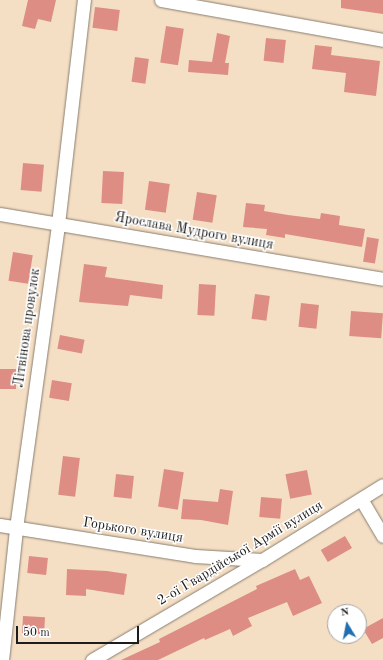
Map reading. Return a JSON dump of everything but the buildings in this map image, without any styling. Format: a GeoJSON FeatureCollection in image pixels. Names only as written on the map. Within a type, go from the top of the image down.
{"type":"FeatureCollection","features":[{"type":"Feature","properties":{"kind":"street","name":"Літвінова провулок"},"geometry":{"type":"LineString","coordinates":[[2,660],[16,528],[58,224],[84,0]]}},
{"type":"Feature","properties":{"kind":"street"},"geometry":{"type":"LineString","coordinates":[[161,0],[383,40]]}},
{"type":"Feature","properties":{"kind":"street","name":"Ярослава Мудрого вулиця"},"geometry":{"type":"LineString","coordinates":[[0,214],[383,279]]}},
{"type":"Feature","properties":{"kind":"street","name":"2-ої Гвардійської Армії вулиця"},"geometry":{"type":"LineString","coordinates":[[92,660],[262,560],[383,485]]}},
{"type":"Feature","properties":{"kind":"street"},"geometry":{"type":"LineString","coordinates":[[361,498],[383,536]]}},
{"type":"Feature","properties":{"kind":"street","name":"Горького вулиця"},"geometry":{"type":"LineString","coordinates":[[0,525],[195,556],[262,560]]}}]}
